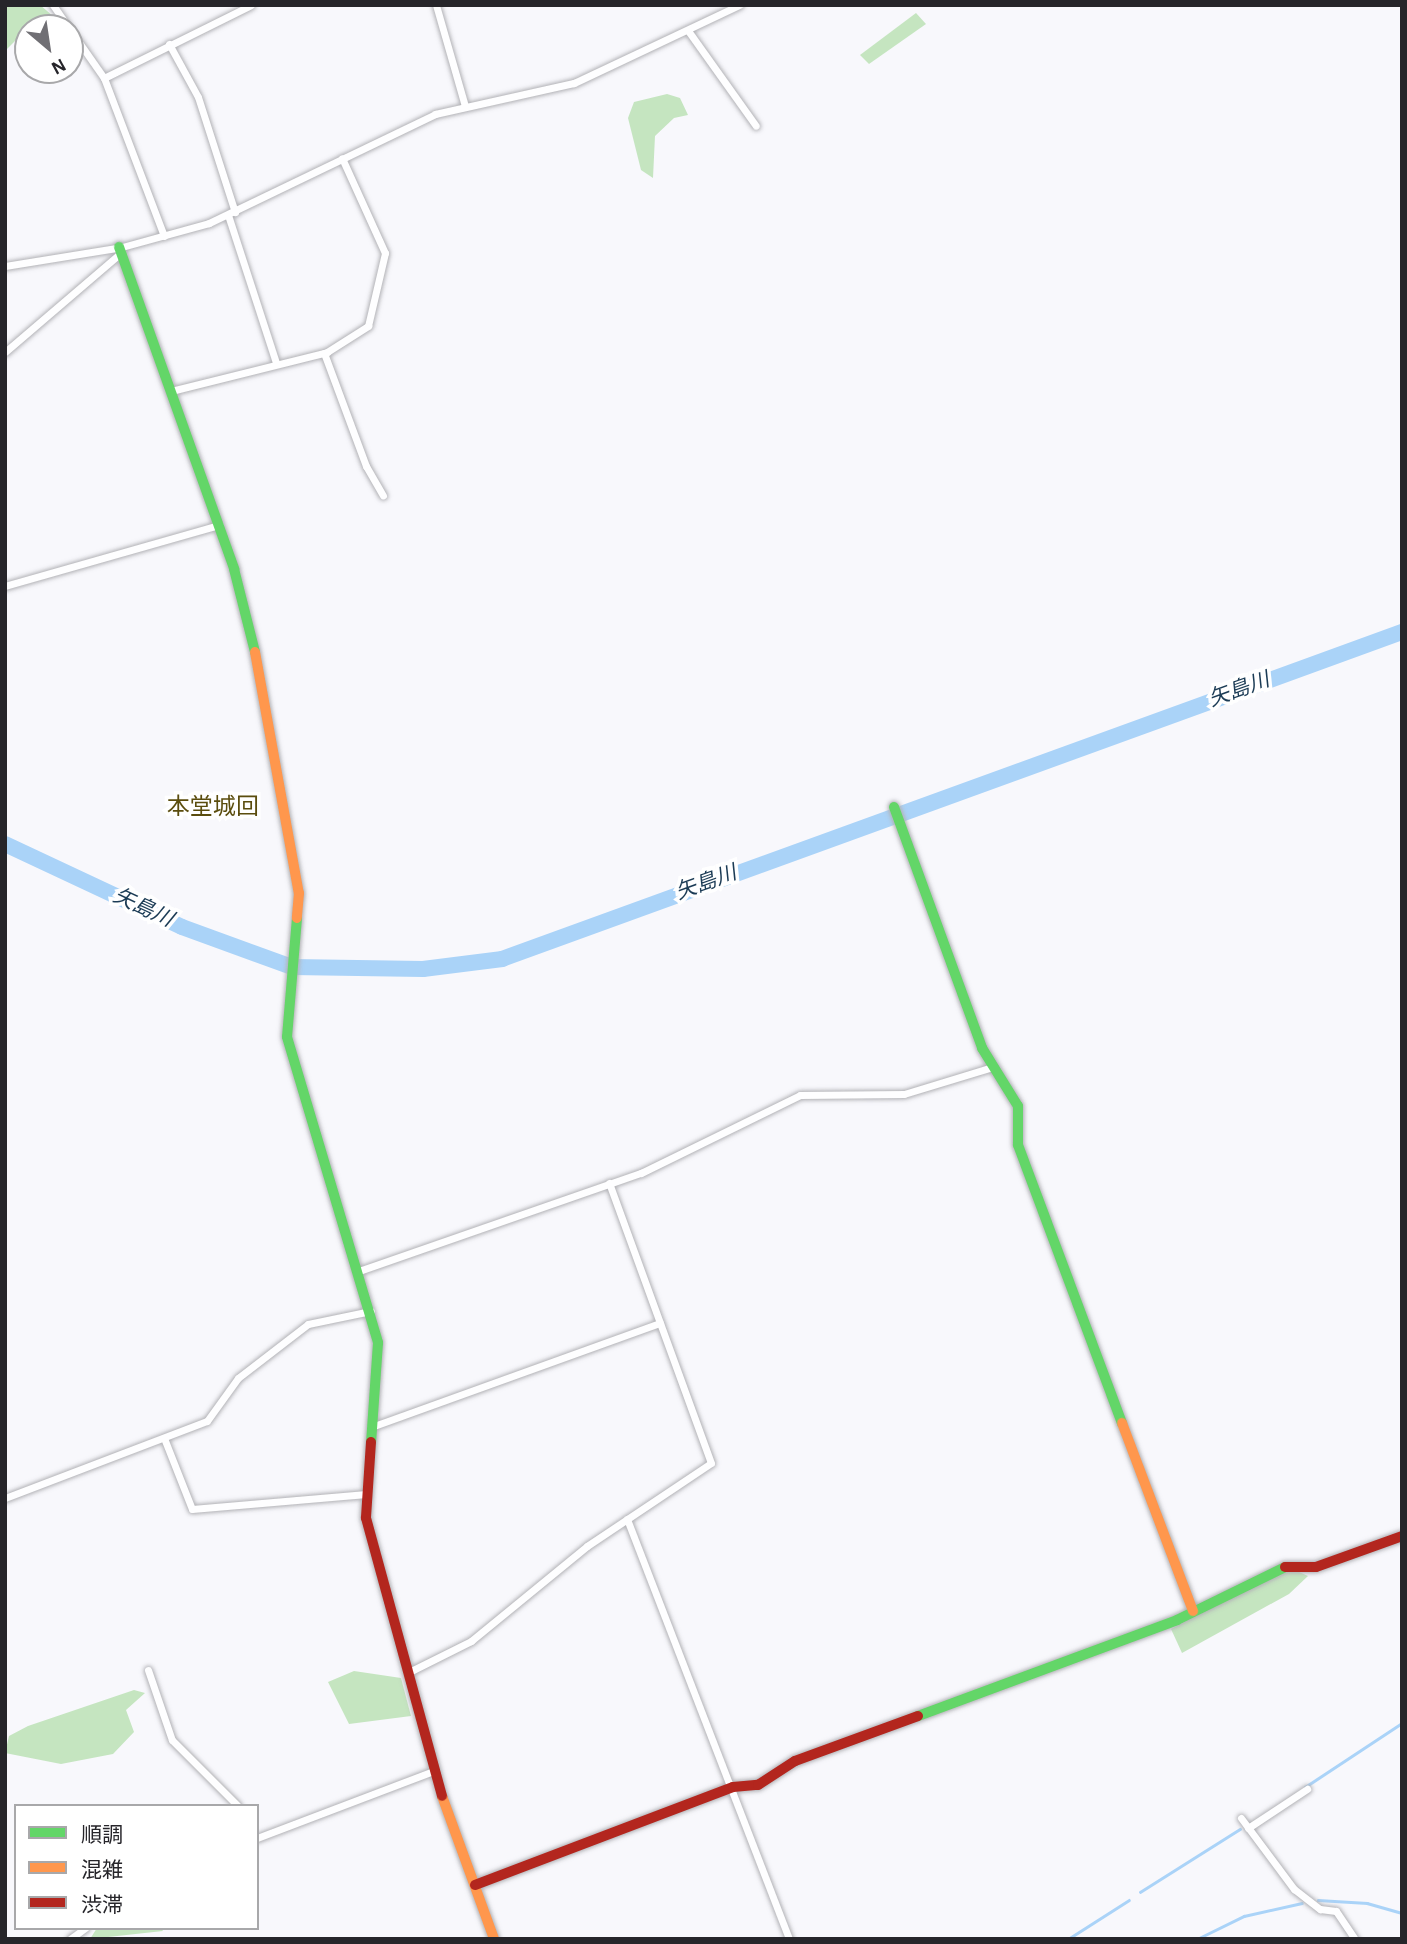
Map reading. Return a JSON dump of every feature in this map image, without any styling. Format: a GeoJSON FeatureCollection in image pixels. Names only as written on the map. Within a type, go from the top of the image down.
{"type":"FeatureCollection","features":[{"type":"Feature","properties":{"kind":"street"},"geometry":{"type":"LineString","coordinates":[[53,5],[104,78],[164,236]]}},
{"type":"Feature","properties":{"kind":"street"},"geometry":{"type":"LineString","coordinates":[[104,78],[251,5]]}},
{"type":"Feature","properties":{"kind":"street"},"geometry":{"type":"LineString","coordinates":[[436,5],[465,106]]}},
{"type":"Feature","properties":{"kind":"street"},"geometry":{"type":"LineString","coordinates":[[5,266],[119,251],[231,214],[435,114],[575,82],[689,32],[739,5]]}},
{"type":"Feature","properties":{"kind":"street"},"geometry":{"type":"LineString","coordinates":[[689,32],[756,126]]}},
{"type":"Feature","properties":{"kind":"street"},"geometry":{"type":"LineString","coordinates":[[169,44],[198,97],[276,363]]}},
{"type":"Feature","properties":{"kind":"street"},"geometry":{"type":"LineString","coordinates":[[172,391],[324,353],[359,335],[374,318],[384,253],[341,158]]}},
{"type":"Feature","properties":{"kind":"street"},"geometry":{"type":"LineString","coordinates":[[5,352],[119,251]]}},
{"type":"Feature","properties":{"kind":"street"},"geometry":{"type":"LineString","coordinates":[[119,251],[219,525],[262,681],[299,893],[287,1037],[371,1311],[378,1368],[371,1427],[366,1518],[433,1771],[494,1939]]}},
{"type":"Feature","properties":{"kind":"street"},"geometry":{"type":"LineString","coordinates":[[324,353],[366,466],[383,495]]}},
{"type":"Feature","properties":{"kind":"street"},"geometry":{"type":"LineString","coordinates":[[5,586],[219,525]]}},
{"type":"Feature","properties":{"kind":"street"},"geometry":{"type":"LineString","coordinates":[[894,807],[993,1068],[1018,1106],[1018,1145],[1193,1611]]}},
{"type":"Feature","properties":{"kind":"street"},"geometry":{"type":"LineString","coordinates":[[359,1271],[674,1159],[743,1119],[814,1091],[904,1094],[993,1068]]}},
{"type":"Feature","properties":{"kind":"street"},"geometry":{"type":"LineString","coordinates":[[407,1673],[471,1641],[627,1519],[712,1462],[609,1182]]}},
{"type":"Feature","properties":{"kind":"street"},"geometry":{"type":"LineString","coordinates":[[5,1498],[207,1421],[238,1378],[307,1324],[371,1311]]}},
{"type":"Feature","properties":{"kind":"street"},"geometry":{"type":"LineString","coordinates":[[371,1427],[660,1323]]}},
{"type":"Feature","properties":{"kind":"street"},"geometry":{"type":"LineString","coordinates":[[164,1438],[192,1509],[366,1494]]}},
{"type":"Feature","properties":{"kind":"street"},"geometry":{"type":"LineString","coordinates":[[627,1519],[733,1787],[789,1939]]}},
{"type":"Feature","properties":{"kind":"street"},"geometry":{"type":"LineString","coordinates":[[475,1885],[733,1787],[758,1785],[795,1761],[1193,1611],[1281,1567],[1316,1567],[1402,1536]]}},
{"type":"Feature","properties":{"kind":"street"},"geometry":{"type":"LineString","coordinates":[[148,1670],[172,1740],[236,1804]]}},
{"type":"Feature","properties":{"kind":"street"},"geometry":{"type":"LineString","coordinates":[[259,1837],[433,1771]]}},
{"type":"Feature","properties":{"kind":"street"},"geometry":{"type":"LineString","coordinates":[[1248,1828],[1307,1789]]}},
{"type":"Feature","properties":{"kind":"street"},"geometry":{"type":"LineString","coordinates":[[1241,1818],[1294,1889],[1320,1909],[1336,1911],[1355,1939]]}},
{"type":"Feature","properties":{"kind":"green space"},"geometry":{"type":"Polygon","coordinates":[[[5,5],[40,5],[51,14],[14,14],[14,42],[5,51],[5,5]]]}},
{"type":"Feature","properties":{"kind":"green space"},"geometry":{"type":"Polygon","coordinates":[[[916,13],[926,24],[869,64],[860,55],[916,13]]]}},
{"type":"Feature","properties":{"kind":"green space"},"geometry":{"type":"Polygon","coordinates":[[[667,94],[680,98],[688,115],[674,118],[655,136],[653,178],[641,170],[628,118],[634,102],[667,94]]]}},
{"type":"Feature","properties":{"kind":"green space"},"geometry":{"type":"Polygon","coordinates":[[[1297,1571],[1308,1576],[1289,1594],[1182,1653],[1171,1629],[1281,1572],[1297,1571]]]}},
{"type":"Feature","properties":{"kind":"green space"},"geometry":{"type":"Polygon","coordinates":[[[354,1671],[401,1678],[411,1716],[349,1724],[328,1682],[354,1671]]]}},
{"type":"Feature","properties":{"kind":"green space"},"geometry":{"type":"Polygon","coordinates":[[[134,1690],[145,1693],[126,1710],[134,1732],[113,1754],[61,1764],[5,1753],[9,1736],[28,1726],[134,1690]]]}},
{"type":"Feature","properties":{"kind":"green space"},"geometry":{"type":"Polygon","coordinates":[[[96,1930],[163,1931],[90,1939],[96,1930]]]}},
{"type":"Feature","properties":{"kind":"waterway","name":"矢島川"},"geometry":{"type":"LineString","coordinates":[[5,844],[182,927],[292,967],[423,969],[502,959],[1402,632]]}},
{"type":"Feature","properties":{"kind":"waterway"},"geometry":{"type":"LineString","coordinates":[[1305,1787],[1402,1723]]}},
{"type":"Feature","properties":{"kind":"waterway"},"geometry":{"type":"LineString","coordinates":[[1140,1892],[1240,1829]]}},
{"type":"Feature","properties":{"kind":"waterway"},"geometry":{"type":"LineString","coordinates":[[1068,1939],[1129,1900]]}},
{"type":"Feature","properties":{"kind":"waterway"},"geometry":{"type":"LineString","coordinates":[[1318,1900],[1367,1903],[1402,1913]]}},
{"type":"Feature","properties":{"kind":"waterway"},"geometry":{"type":"LineString","coordinates":[[1197,1939],[1244,1916],[1302,1903]]}},
{"type":"Feature","properties":{"kind":"traffic: fast"},"geometry":{"type":"LineString","coordinates":[[119,247],[234,569],[255,652]]}},
{"type":"Feature","properties":{"kind":"traffic: fast"},"geometry":{"type":"LineString","coordinates":[[894,807],[982,1048],[1018,1106],[1018,1145],[1122,1423]]}},
{"type":"Feature","properties":{"kind":"traffic: fast"},"geometry":{"type":"LineString","coordinates":[[297,918],[287,1037],[378,1343],[371,1442]]}},
{"type":"Feature","properties":{"kind":"traffic: fast"},"geometry":{"type":"LineString","coordinates":[[918,1716],[1177,1620],[1285,1567]]}},
{"type":"Feature","properties":{"kind":"traffic: slow"},"geometry":{"type":"LineString","coordinates":[[255,652],[299,893],[297,918]]}},
{"type":"Feature","properties":{"kind":"traffic: slow"},"geometry":{"type":"LineString","coordinates":[[1122,1423],[1193,1611]]}},
{"type":"Feature","properties":{"kind":"traffic: slow"},"geometry":{"type":"LineString","coordinates":[[442,1796],[494,1939]]}},
{"type":"Feature","properties":{"kind":"traffic: jam"},"geometry":{"type":"LineString","coordinates":[[371,1442],[366,1518],[442,1796]]}},
{"type":"Feature","properties":{"kind":"traffic: jam"},"geometry":{"type":"LineString","coordinates":[[1285,1567],[1316,1567],[1402,1536]]}},
{"type":"Feature","properties":{"kind":"traffic: jam"},"geometry":{"type":"LineString","coordinates":[[475,1885],[733,1787],[758,1785],[795,1761],[918,1716]]}},
{"type":"Feature","properties":{"kind":"district","name":"本堂城回"},"geometry":{"type":"Point","coordinates":[213,808]}}]}
